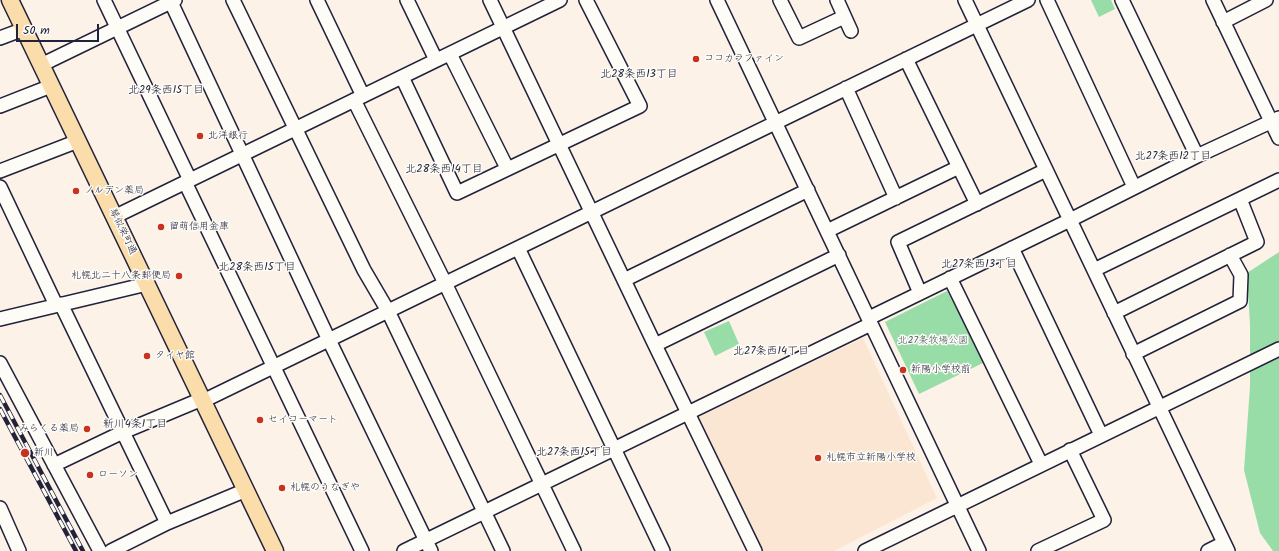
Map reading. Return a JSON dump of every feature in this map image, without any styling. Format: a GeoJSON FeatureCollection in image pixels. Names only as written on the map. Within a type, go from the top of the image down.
{"type":"FeatureCollection","features":[{"type":"Feature","properties":{"kind":"main road","name":"琴似栄町通"},"geometry":{"type":"LineString","coordinates":[[10,0],[275,551]]}},
{"type":"Feature","properties":{"kind":"street"},"geometry":{"type":"LineString","coordinates":[[104,0],[273,367],[362,551]]}},
{"type":"Feature","properties":{"kind":"street"},"geometry":{"type":"LineString","coordinates":[[234,0],[364,270],[388,311],[503,551]]}},
{"type":"Feature","properties":{"kind":"street"},"geometry":{"type":"LineString","coordinates":[[317,0],[358,98],[574,551]]}},
{"type":"Feature","properties":{"kind":"street"},"geometry":{"type":"LineString","coordinates":[[407,0],[436,60]]}},
{"type":"Feature","properties":{"kind":"street"},"geometry":{"type":"LineString","coordinates":[[490,0],[755,551]]}},
{"type":"Feature","properties":{"kind":"street"},"geometry":{"type":"LineString","coordinates":[[114,217],[560,0]]}},
{"type":"Feature","properties":{"kind":"street"},"geometry":{"type":"LineString","coordinates":[[402,77],[457,193],[640,106],[586,0]]}},
{"type":"Feature","properties":{"kind":"street"},"geometry":{"type":"LineString","coordinates":[[717,0],[979,551]]}},
{"type":"Feature","properties":{"kind":"street"},"geometry":{"type":"LineString","coordinates":[[780,0],[799,38],[844,16]]}},
{"type":"Feature","properties":{"kind":"street"},"geometry":{"type":"LineString","coordinates":[[837,0],[851,31]]}},
{"type":"Feature","properties":{"kind":"street"},"geometry":{"type":"LineString","coordinates":[[965,0],[1226,547],[1208,551]]}},
{"type":"Feature","properties":{"kind":"street"},"geometry":{"type":"LineString","coordinates":[[54,465],[123,432],[202,400],[273,367],[1028,0]]}},
{"type":"Feature","properties":{"kind":"street"},"geometry":{"type":"LineString","coordinates":[[1047,0],[1134,187]]}},
{"type":"Feature","properties":{"kind":"street"},"geometry":{"type":"LineString","coordinates":[[1122,0],[1197,156]]}},
{"type":"Feature","properties":{"kind":"street"},"geometry":{"type":"LineString","coordinates":[[1213,0],[1223,22],[1275,120],[1279,138]]}},
{"type":"Feature","properties":{"kind":"street"},"geometry":{"type":"LineString","coordinates":[[1223,22],[1266,0]]}},
{"type":"Feature","properties":{"kind":"street"},"geometry":{"type":"LineString","coordinates":[[41,65],[172,1],[242,155],[428,546]]}},
{"type":"Feature","properties":{"kind":"street"},"geometry":{"type":"LineString","coordinates":[[0,38],[24,29]]}},
{"type":"Feature","properties":{"kind":"street"},"geometry":{"type":"LineString","coordinates":[[450,54],[507,168]]}},
{"type":"Feature","properties":{"kind":"street"},"geometry":{"type":"LineString","coordinates":[[906,59],[977,204]]}},
{"type":"Feature","properties":{"kind":"street"},"geometry":{"type":"LineString","coordinates":[[0,106],[51,86]]}},
{"type":"Feature","properties":{"kind":"street"},"geometry":{"type":"LineString","coordinates":[[846,88],[896,198]]}},
{"type":"Feature","properties":{"kind":"street"},"geometry":{"type":"LineString","coordinates":[[404,551],[428,546],[484,512],[870,321],[920,292],[1070,220],[1197,156],[1275,120]]}},
{"type":"Feature","properties":{"kind":"street"},"geometry":{"type":"LineString","coordinates":[[0,171],[78,141]]}},
{"type":"Feature","properties":{"kind":"street"},"geometry":{"type":"LineString","coordinates":[[827,231],[959,167]]}},
{"type":"Feature","properties":{"kind":"street"},"geometry":{"type":"LineString","coordinates":[[920,292],[898,242],[1046,170]]}},
{"type":"Feature","properties":{"kind":"street"},"geometry":{"type":"LineString","coordinates":[[1094,270],[1279,180]]}},
{"type":"Feature","properties":{"kind":"street"},"geometry":{"type":"LineString","coordinates":[[0,187],[167,523]]}},
{"type":"Feature","properties":{"kind":"street"},"geometry":{"type":"LineString","coordinates":[[624,280],[808,190]]}},
{"type":"Feature","properties":{"kind":"street"},"geometry":{"type":"LineString","coordinates":[[1114,313],[1257,242],[1240,199]]}},
{"type":"Feature","properties":{"kind":"street"},"geometry":{"type":"LineString","coordinates":[[518,248],[663,551]]}},
{"type":"Feature","properties":{"kind":"street"},"geometry":{"type":"LineString","coordinates":[[1012,248],[1101,435]]}},
{"type":"Feature","properties":{"kind":"street"},"geometry":{"type":"LineString","coordinates":[[655,345],[839,255]]}},
{"type":"Feature","properties":{"kind":"street"},"geometry":{"type":"LineString","coordinates":[[1133,354],[1240,301],[1241,275],[1230,255]]}},
{"type":"Feature","properties":{"kind":"street"},"geometry":{"type":"LineString","coordinates":[[950,278],[1041,464]]}},
{"type":"Feature","properties":{"kind":"street"},"geometry":{"type":"LineString","coordinates":[[0,319],[147,284]]}},
{"type":"Feature","properties":{"kind":"street"},"geometry":{"type":"LineString","coordinates":[[865,551],[1279,349]]}},
{"type":"Feature","properties":{"kind":"street"},"geometry":{"type":"LineString","coordinates":[[0,363],[100,551]]}},
{"type":"Feature","properties":{"kind":"street"},"geometry":{"type":"LineString","coordinates":[[1038,551],[1104,520],[1070,450]]}},
{"type":"Feature","properties":{"kind":"street"},"geometry":{"type":"LineString","coordinates":[[111,551],[167,523],[246,490]]}},
{"type":"Feature","properties":{"kind":"street"},"geometry":{"type":"LineString","coordinates":[[0,508],[19,551]]}},
{"type":"Feature","properties":{"kind":"shaded area","name":"札幌市立新陽小学校"},"geometry":{"type":"Polygon","coordinates":[[[863,338],[937,498],[834,551],[762,551],[699,417],[863,338]]]}},
{"type":"Feature","properties":{"kind":"green space"},"geometry":{"type":"Polygon","coordinates":[[[1091,0],[1111,0],[1115,9],[1099,17],[1091,0]]]}},
{"type":"Feature","properties":{"kind":"green space"},"geometry":{"type":"Polygon","coordinates":[[[1279,252],[1279,551],[1273,551],[1260,533],[1244,470],[1250,387],[1250,325],[1247,273],[1279,252]]]}},
{"type":"Feature","properties":{"kind":"green space","name":"北27条牧場公園"},"geometry":{"type":"Polygon","coordinates":[[[947,291],[985,362],[919,394],[885,322],[947,291]]]}},
{"type":"Feature","properties":{"kind":"green space"},"geometry":{"type":"Polygon","coordinates":[[[729,321],[739,344],[715,356],[704,332],[729,321]]]}},
{"type":"Feature","properties":{"kind":"railway"},"geometry":{"type":"LineString","coordinates":[[0,395],[83,551]]}},
{"type":"Feature","properties":{"kind":"railway"},"geometry":{"type":"LineString","coordinates":[[0,409],[76,551]]}},
{"type":"Feature","properties":{"kind":"place","name":"ココカラファイン"},"geometry":{"type":"Point","coordinates":[696,59]}},
{"type":"Feature","properties":{"kind":"place","name":"北洋銀行"},"geometry":{"type":"Point","coordinates":[200,136]}},
{"type":"Feature","properties":{"kind":"place","name":"ノルデン薬局"},"geometry":{"type":"Point","coordinates":[76,191]}},
{"type":"Feature","properties":{"kind":"place","name":"留萌信用金庫"},"geometry":{"type":"Point","coordinates":[161,227]}},
{"type":"Feature","properties":{"kind":"place","name":"札幌北二十八条郵便局"},"geometry":{"type":"Point","coordinates":[179,276]}},
{"type":"Feature","properties":{"kind":"place","name":"タイヤ館"},"geometry":{"type":"Point","coordinates":[147,356]}},
{"type":"Feature","properties":{"kind":"place","name":"新陽小学校前"},"geometry":{"type":"Point","coordinates":[903,370]}},
{"type":"Feature","properties":{"kind":"place","name":"セイコーマート"},"geometry":{"type":"Point","coordinates":[260,420]}},
{"type":"Feature","properties":{"kind":"place","name":"みらくる薬局"},"geometry":{"type":"Point","coordinates":[87,429]}},
{"type":"Feature","properties":{"kind":"place","name":"新川"},"geometry":{"type":"Point","coordinates":[25,453]}},
{"type":"Feature","properties":{"kind":"place","name":"札幌市立新陽小学校"},"geometry":{"type":"Point","coordinates":[818,458]}},
{"type":"Feature","properties":{"kind":"place","name":"ローソン"},"geometry":{"type":"Point","coordinates":[90,475]}},
{"type":"Feature","properties":{"kind":"place","name":"札幌のうなぎや"},"geometry":{"type":"Point","coordinates":[282,488]}},
{"type":"Feature","properties":{"kind":"district","name":"北28条西13丁目"},"geometry":{"type":"Point","coordinates":[639,75]}},
{"type":"Feature","properties":{"kind":"district","name":"北29条西15丁目"},"geometry":{"type":"Point","coordinates":[166,91]}},
{"type":"Feature","properties":{"kind":"district","name":"北27条西12丁目"},"geometry":{"type":"Point","coordinates":[1173,157]}},
{"type":"Feature","properties":{"kind":"district","name":"北28条西14丁目"},"geometry":{"type":"Point","coordinates":[444,170]}},
{"type":"Feature","properties":{"kind":"district","name":"北27条西13丁目"},"geometry":{"type":"Point","coordinates":[979,265]}},
{"type":"Feature","properties":{"kind":"district","name":"北28条西15丁目"},"geometry":{"type":"Point","coordinates":[257,268]}},
{"type":"Feature","properties":{"kind":"district","name":"北27条西14丁目"},"geometry":{"type":"Point","coordinates":[771,352]}},
{"type":"Feature","properties":{"kind":"district","name":"新川4条1丁目"},"geometry":{"type":"Point","coordinates":[135,425]}},
{"type":"Feature","properties":{"kind":"district","name":"北27条西15丁目"},"geometry":{"type":"Point","coordinates":[574,453]}}]}
